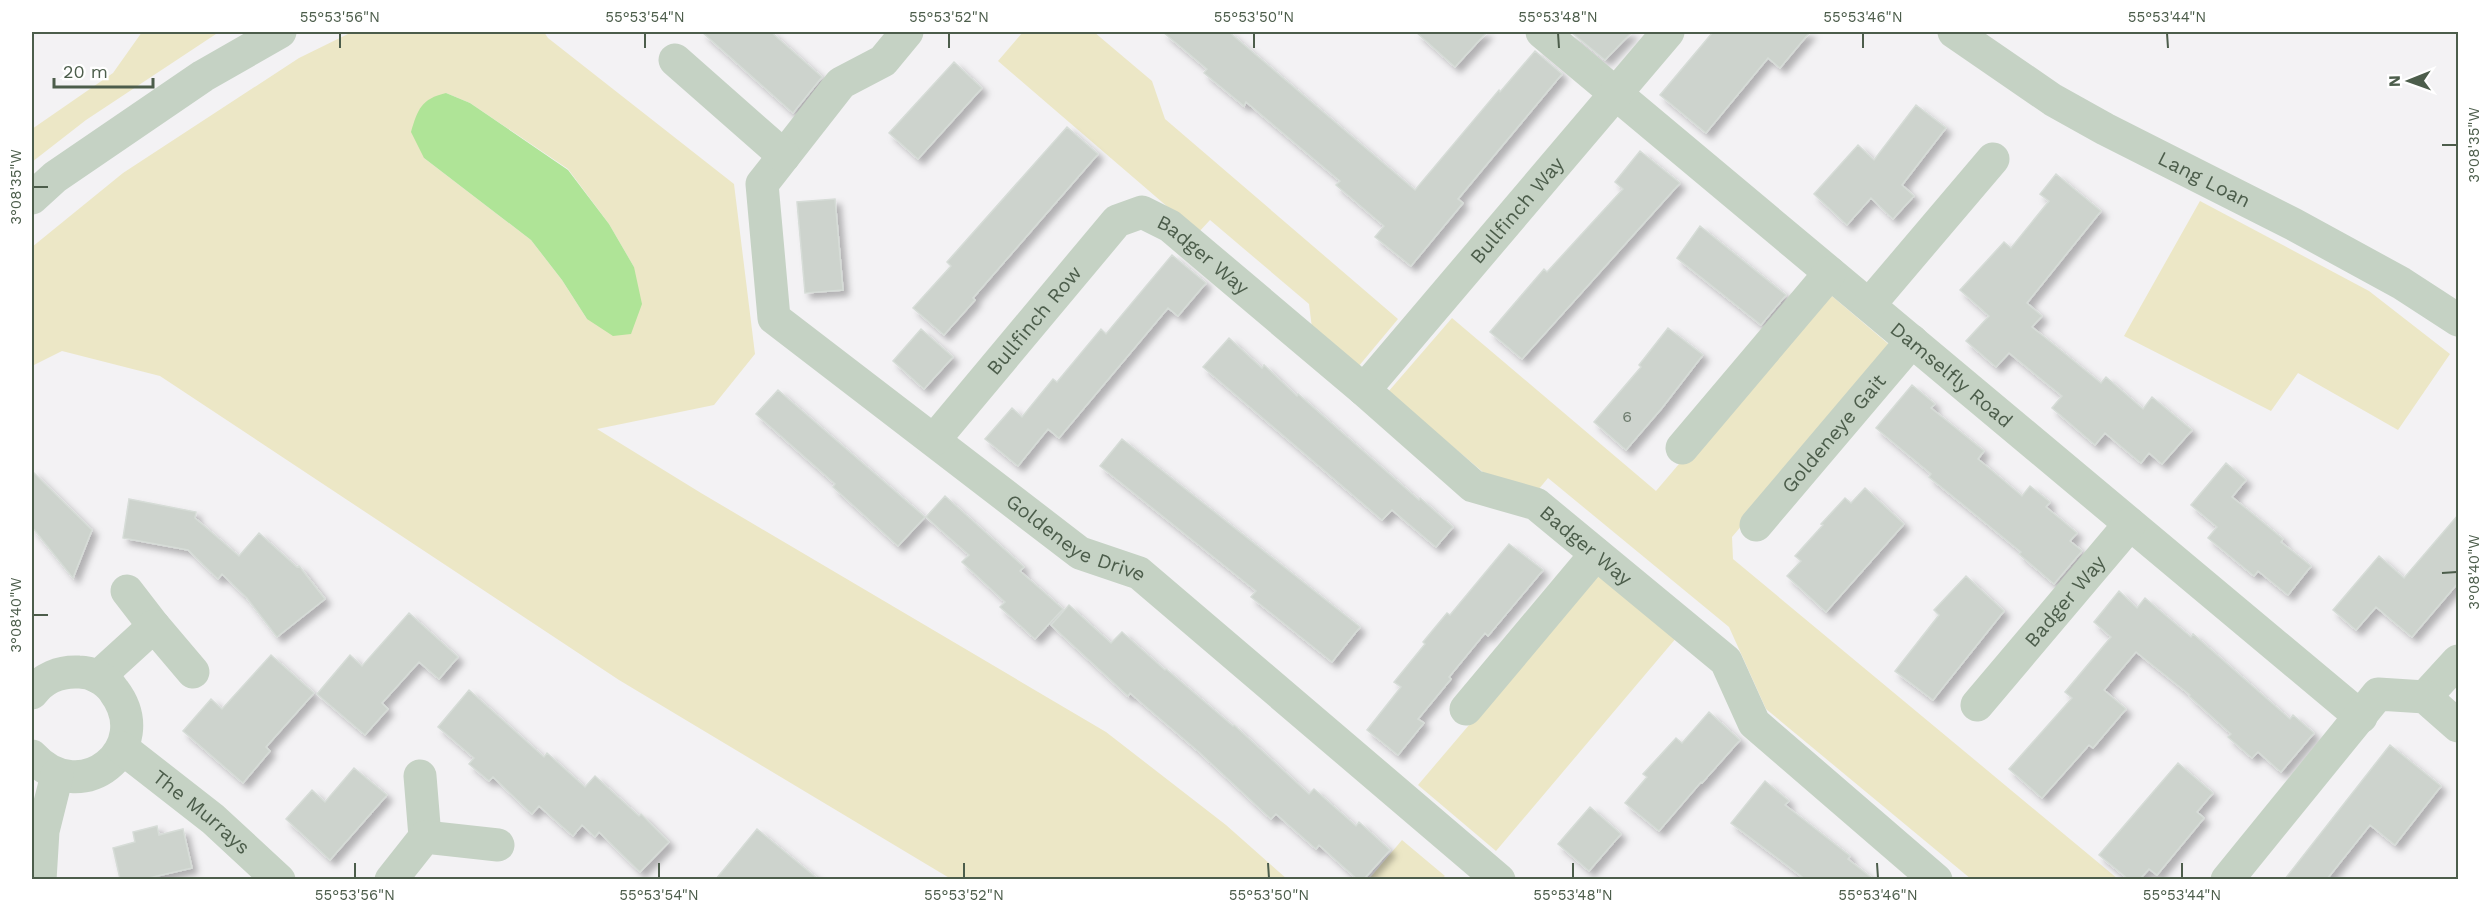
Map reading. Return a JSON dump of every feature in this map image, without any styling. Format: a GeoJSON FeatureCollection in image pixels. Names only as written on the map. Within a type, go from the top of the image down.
{"type":"FeatureCollection","features":[{"type":"Feature","properties":{"kind":"street"},"geometry":{"type":"LineString","coordinates":[[32,198],[55,177],[203,76],[280,32]]}},
{"type":"Feature","properties":{"kind":"street","name":"Goldeneye Drive"},"geometry":{"type":"LineString","coordinates":[[908,32],[883,60],[842,83],[762,184],[774,318],[1080,553],[1139,573],[1498,879]]}},
{"type":"Feature","properties":{"kind":"street","name":"Damselfly Road"},"geometry":{"type":"LineString","coordinates":[[1542,32],[2361,717]]}},
{"type":"Feature","properties":{"kind":"street","name":"Bullfinch Way"},"geometry":{"type":"LineString","coordinates":[[1364,390],[1668,32]]}},
{"type":"Feature","properties":{"kind":"street","name":"Lang Loan"},"geometry":{"type":"LineString","coordinates":[[1954,32],[2053,100],[2105,129],[2293,224],[2401,284],[2458,320]]}},
{"type":"Feature","properties":{"kind":"street"},"geometry":{"type":"LineString","coordinates":[[675,60],[784,156]]}},
{"type":"Feature","properties":{"kind":"street"},"geometry":{"type":"LineString","coordinates":[[1869,305],[1993,159]]}},
{"type":"Feature","properties":{"kind":"street","name":"Badger Way"},"geometry":{"type":"LineString","coordinates":[[1142,212],[1170,226],[1364,390],[1473,486],[1536,504],[1726,661],[1754,723],[1936,879]]}},
{"type":"Feature","properties":{"kind":"street","name":"Bullfinch Row"},"geometry":{"type":"LineString","coordinates":[[934,440],[1117,221],[1142,212]]}},
{"type":"Feature","properties":{"kind":"street"},"geometry":{"type":"LineString","coordinates":[[1682,448],[1830,273]]}},
{"type":"Feature","properties":{"kind":"street","name":"Goldeneye Gait"},"geometry":{"type":"LineString","coordinates":[[1756,525],[1912,341]]}},
{"type":"Feature","properties":{"kind":"street","name":"Badger Way"},"geometry":{"type":"LineString","coordinates":[[1977,705],[2130,524]]}},
{"type":"Feature","properties":{"kind":"street"},"geometry":{"type":"LineString","coordinates":[[1466,709],[1596,554]]}},
{"type":"Feature","properties":{"kind":"street"},"geometry":{"type":"LineString","coordinates":[[127,591],[193,672]]}},
{"type":"Feature","properties":{"kind":"street"},"geometry":{"type":"LineString","coordinates":[[98,677],[154,626]]}},
{"type":"Feature","properties":{"kind":"street"},"geometry":{"type":"LineString","coordinates":[[2425,697],[2458,661]]}},
{"type":"Feature","properties":{"kind":"street"},"geometry":{"type":"LineString","coordinates":[[38,679],[67,671],[83,672],[98,677],[122,700],[127,716],[127,733],[122,748],[113,761],[101,771],[72,778],[44,766],[40,879]]}},
{"type":"Feature","properties":{"kind":"street"},"geometry":{"type":"LineString","coordinates":[[2227,879],[2378,694],[2425,697],[2458,726]]}},
{"type":"Feature","properties":{"kind":"street","name":"The Murrays"},"geometry":{"type":"LineString","coordinates":[[122,748],[205,812],[279,879]]}},
{"type":"Feature","properties":{"kind":"street"},"geometry":{"type":"LineString","coordinates":[[391,879],[425,837],[420,776]]}},
{"type":"Feature","properties":{"kind":"street"},"geometry":{"type":"LineString","coordinates":[[425,837],[498,845]]}},
{"type":"Feature","properties":{"kind":"shaded area"},"geometry":{"type":"Polygon","coordinates":[[[142,32],[219,32],[86,120],[32,162],[32,129],[113,73],[142,32]]]}},
{"type":"Feature","properties":{"kind":"shaded area"},"geometry":{"type":"Polygon","coordinates":[[[352,32],[544,32],[548,38],[734,184],[755,354],[714,405],[597,429],[1106,732],[1226,825],[1287,879],[951,879],[619,680],[160,376],[62,351],[32,366],[32,247],[123,173],[299,58],[352,32]],[[446,93],[424,158],[531,240],[562,280],[587,319],[634,267],[609,224],[568,169],[470,103],[446,93]]]}},
{"type":"Feature","properties":{"kind":"shaded area"},"geometry":{"type":"Polygon","coordinates":[[[1023,32],[1094,32],[1152,81],[1165,119],[1398,319],[1358,367],[1312,328],[1309,304],[1210,220],[1198,233],[998,61],[1023,32]]]}},
{"type":"Feature","properties":{"kind":"shaded area"},"geometry":{"type":"Polygon","coordinates":[[[446,93],[470,103],[568,170],[609,224],[634,267],[642,304],[631,334],[613,336],[587,319],[562,280],[531,240],[424,158],[411,132],[413,124],[426,102],[446,93]]]}},
{"type":"Feature","properties":{"kind":"shaded area"},"geometry":{"type":"Polygon","coordinates":[[[2200,201],[2369,291],[2450,354],[2398,430],[2298,373],[2271,411],[2124,336],[2200,201]]]}},
{"type":"Feature","properties":{"kind":"shaded area"},"geometry":{"type":"Polygon","coordinates":[[[1826,291],[1893,348],[1732,537],[1733,559],[2118,879],[1971,879],[1766,709],[1729,627],[1548,478],[1538,490],[1484,473],[1388,392],[1452,318],[1656,491],[1826,291]]]}},
{"type":"Feature","properties":{"kind":"shaded area"},"geometry":{"type":"Polygon","coordinates":[[[1600,571],[1677,637],[1496,851],[1418,785],[1600,571]]]}},
{"type":"Feature","properties":{"kind":"shaded area"},"geometry":{"type":"Polygon","coordinates":[[[1402,840],[1445,876],[1441,879],[1369,879],[1402,840]]]}},
{"type":"Feature","properties":{"kind":"building"},"geometry":{"type":"Polygon","coordinates":[[[702,32],[771,32],[822,77],[793,113],[702,32]]]}},
{"type":"Feature","properties":{"kind":"building"},"geometry":{"type":"Polygon","coordinates":[[[1163,32],[1229,32],[1415,190],[1535,51],[1562,74],[1458,199],[1463,203],[1411,266],[1375,237],[1384,226],[1336,185],[1340,181],[1246,102],[1244,106],[1204,73],[1207,69],[1163,32]]]}},
{"type":"Feature","properties":{"kind":"building"},"geometry":{"type":"Polygon","coordinates":[[[1416,32],[1487,32],[1455,67],[1416,32]]]}},
{"type":"Feature","properties":{"kind":"building"},"geometry":{"type":"Polygon","coordinates":[[[1571,32],[1632,32],[1605,60],[1571,32]]]}},
{"type":"Feature","properties":{"kind":"building"},"geometry":{"type":"Polygon","coordinates":[[[1713,32],[1810,32],[1780,68],[1768,58],[1706,133],[1660,95],[1713,32]]]}},
{"type":"Feature","properties":{"kind":"building"},"geometry":{"type":"Polygon","coordinates":[[[954,62],[982,88],[918,159],[889,133],[954,62]]]}},
{"type":"Feature","properties":{"kind":"building"},"geometry":{"type":"Polygon","coordinates":[[[1916,105],[1946,128],[1902,185],[1914,196],[1893,219],[1871,198],[1847,225],[1814,194],[1858,145],[1874,160],[1916,105]]]}},
{"type":"Feature","properties":{"kind":"building"},"geometry":{"type":"Polygon","coordinates":[[[1067,127],[1098,154],[973,298],[975,300],[944,335],[913,308],[951,266],[947,262],[1067,127]]]}},
{"type":"Feature","properties":{"kind":"building"},"geometry":{"type":"Polygon","coordinates":[[[1640,151],[1680,183],[1522,359],[1490,332],[1544,269],[1547,272],[1623,189],[1615,182],[1640,151]]]}},
{"type":"Feature","properties":{"kind":"building"},"geometry":{"type":"Polygon","coordinates":[[[2056,174],[2101,211],[2027,303],[2042,316],[2032,327],[2101,383],[2106,377],[2143,409],[2152,397],[2192,430],[2162,464],[2149,453],[2141,463],[2105,433],[2095,445],[2052,408],[2062,396],[2009,353],[1996,367],[1966,341],[1989,316],[1960,290],[2004,242],[2011,248],[2049,201],[2040,194],[2056,174]]]}},
{"type":"Feature","properties":{"kind":"building"},"geometry":{"type":"Polygon","coordinates":[[[835,199],[843,290],[805,293],[797,202],[835,199]]]}},
{"type":"Feature","properties":{"kind":"building"},"geometry":{"type":"Polygon","coordinates":[[[1700,226],[1786,295],[1761,325],[1677,258],[1700,226]]]}},
{"type":"Feature","properties":{"kind":"building"},"geometry":{"type":"Polygon","coordinates":[[[1172,255],[1206,283],[1178,316],[1168,308],[1059,438],[1048,429],[1018,466],[985,439],[1012,408],[1022,417],[1053,379],[1057,382],[1101,329],[1106,334],[1172,255]]]}},
{"type":"Feature","properties":{"kind":"building"},"geometry":{"type":"Polygon","coordinates":[[[1668,328],[1703,355],[1626,450],[1594,422],[1641,367],[1639,365],[1668,328]]]}},
{"type":"Feature","properties":{"kind":"building"},"geometry":{"type":"Polygon","coordinates":[[[921,329],[953,357],[924,389],[893,361],[921,329]]]}},
{"type":"Feature","properties":{"kind":"building"},"geometry":{"type":"Polygon","coordinates":[[[1229,338],[1262,368],[1264,365],[1297,396],[1298,394],[1453,527],[1436,547],[1392,510],[1382,520],[1203,367],[1229,338]]]}},
{"type":"Feature","properties":{"kind":"building"},"geometry":{"type":"Polygon","coordinates":[[[1912,385],[1935,404],[1931,408],[1984,451],[1978,459],[2022,496],[2030,486],[2050,502],[2046,507],[2077,533],[2070,541],[2082,551],[2054,584],[2019,554],[2021,552],[1929,477],[1931,474],[1876,428],[1912,385]]]}},
{"type":"Feature","properties":{"kind":"building"},"geometry":{"type":"Polygon","coordinates":[[[778,390],[925,517],[898,546],[833,487],[835,484],[756,414],[778,390]]]}},
{"type":"Feature","properties":{"kind":"building"},"geometry":{"type":"Polygon","coordinates":[[[1122,439],[1360,627],[1332,662],[1251,597],[1256,591],[1100,466],[1122,439]]]}},
{"type":"Feature","properties":{"kind":"building"},"geometry":{"type":"Polygon","coordinates":[[[2226,463],[2246,480],[2232,497],[2283,539],[2281,542],[2311,566],[2288,595],[2258,571],[2254,576],[2208,538],[2217,527],[2191,505],[2226,463]]]}},
{"type":"Feature","properties":{"kind":"building"},"geometry":{"type":"Polygon","coordinates":[[[32,471],[92,530],[73,578],[32,527],[32,471]]]}},
{"type":"Feature","properties":{"kind":"building"},"geometry":{"type":"Polygon","coordinates":[[[1865,488],[1904,524],[1826,612],[1787,576],[1801,561],[1795,556],[1823,525],[1821,524],[1845,498],[1851,503],[1865,488]]]}},
{"type":"Feature","properties":{"kind":"building"},"geometry":{"type":"Polygon","coordinates":[[[945,496],[1024,567],[1020,571],[1063,609],[1035,639],[1000,607],[1005,602],[962,562],[969,555],[926,517],[945,496]]]}},
{"type":"Feature","properties":{"kind":"building"},"geometry":{"type":"Polygon","coordinates":[[[129,499],[196,512],[195,518],[239,556],[259,533],[297,567],[299,566],[325,599],[277,637],[247,598],[222,574],[218,579],[188,550],[123,538],[129,499]]]}},
{"type":"Feature","properties":{"kind":"building"},"geometry":{"type":"Polygon","coordinates":[[[2458,515],[2458,583],[2412,637],[2376,607],[2356,630],[2333,610],[2379,556],[2404,578],[2458,515]]]}},
{"type":"Feature","properties":{"kind":"building"},"geometry":{"type":"Polygon","coordinates":[[[1509,544],[1543,570],[1488,636],[1485,633],[1449,677],[1451,679],[1418,719],[1424,723],[1398,755],[1367,730],[1401,687],[1394,682],[1425,644],[1423,642],[1447,613],[1450,615],[1509,544]]]}},
{"type":"Feature","properties":{"kind":"building"},"geometry":{"type":"Polygon","coordinates":[[[1966,576],[2004,611],[1933,700],[1895,671],[1939,615],[1934,610],[1966,576]]]}},
{"type":"Feature","properties":{"kind":"building"},"geometry":{"type":"Polygon","coordinates":[[[2119,591],[2137,608],[2145,598],[2191,637],[2193,634],[2290,719],[2293,715],[2314,733],[2281,772],[2258,752],[2252,758],[2228,737],[2231,734],[2190,695],[2136,652],[2104,690],[2126,709],[2093,748],[2089,745],[2042,798],[2009,769],[2072,698],[2065,692],[2111,637],[2094,622],[2119,591]]]}},
{"type":"Feature","properties":{"kind":"building"},"geometry":{"type":"Polygon","coordinates":[[[1069,605],[1111,643],[1122,632],[1234,725],[1309,794],[1314,789],[1356,826],[1359,822],[1390,850],[1364,879],[1357,879],[1319,845],[1316,849],[1276,814],[1271,819],[1199,752],[1130,693],[1128,696],[1051,625],[1069,605]]]}},
{"type":"Feature","properties":{"kind":"building"},"geometry":{"type":"Polygon","coordinates":[[[409,613],[458,657],[439,679],[419,662],[382,703],[388,709],[365,735],[317,694],[350,655],[362,666],[409,613]]]}},
{"type":"Feature","properties":{"kind":"building"},"geometry":{"type":"Polygon","coordinates":[[[271,655],[314,693],[266,747],[270,751],[243,783],[183,731],[211,699],[222,709],[271,655]]]}},
{"type":"Feature","properties":{"kind":"building"},"geometry":{"type":"Polygon","coordinates":[[[469,690],[544,757],[547,753],[585,787],[595,776],[639,816],[641,814],[669,842],[640,872],[599,832],[595,837],[582,825],[573,836],[539,806],[532,814],[493,777],[489,781],[469,764],[474,758],[438,727],[469,690]]]}},
{"type":"Feature","properties":{"kind":"building"},"geometry":{"type":"Polygon","coordinates":[[[1709,712],[1740,740],[1659,831],[1625,803],[1647,777],[1643,774],[1676,738],[1682,743],[1709,712]]]}},
{"type":"Feature","properties":{"kind":"building"},"geometry":{"type":"Polygon","coordinates":[[[2390,745],[2441,786],[2395,845],[2370,825],[2327,879],[2285,879],[2390,745]]]}},
{"type":"Feature","properties":{"kind":"building"},"geometry":{"type":"Polygon","coordinates":[[[2178,763],[2213,793],[2197,812],[2204,818],[2157,875],[2149,869],[2140,879],[2128,879],[2099,855],[2178,763]]]}},
{"type":"Feature","properties":{"kind":"building"},"geometry":{"type":"Polygon","coordinates":[[[354,768],[387,795],[330,860],[286,819],[312,790],[325,802],[354,768]]]}},
{"type":"Feature","properties":{"kind":"building"},"geometry":{"type":"Polygon","coordinates":[[[1765,781],[1789,801],[1785,805],[1850,856],[1848,859],[1873,879],[1805,879],[1731,823],[1765,781]]]}},
{"type":"Feature","properties":{"kind":"building"},"geometry":{"type":"Polygon","coordinates":[[[1590,807],[1621,834],[1589,871],[1558,844],[1590,807]]]}},
{"type":"Feature","properties":{"kind":"building"},"geometry":{"type":"Polygon","coordinates":[[[157,826],[159,835],[183,829],[192,868],[144,879],[120,879],[113,848],[135,842],[133,832],[157,826]]]}},
{"type":"Feature","properties":{"kind":"building"},"geometry":{"type":"Polygon","coordinates":[[[757,829],[818,879],[716,879],[757,829]]]}}]}
